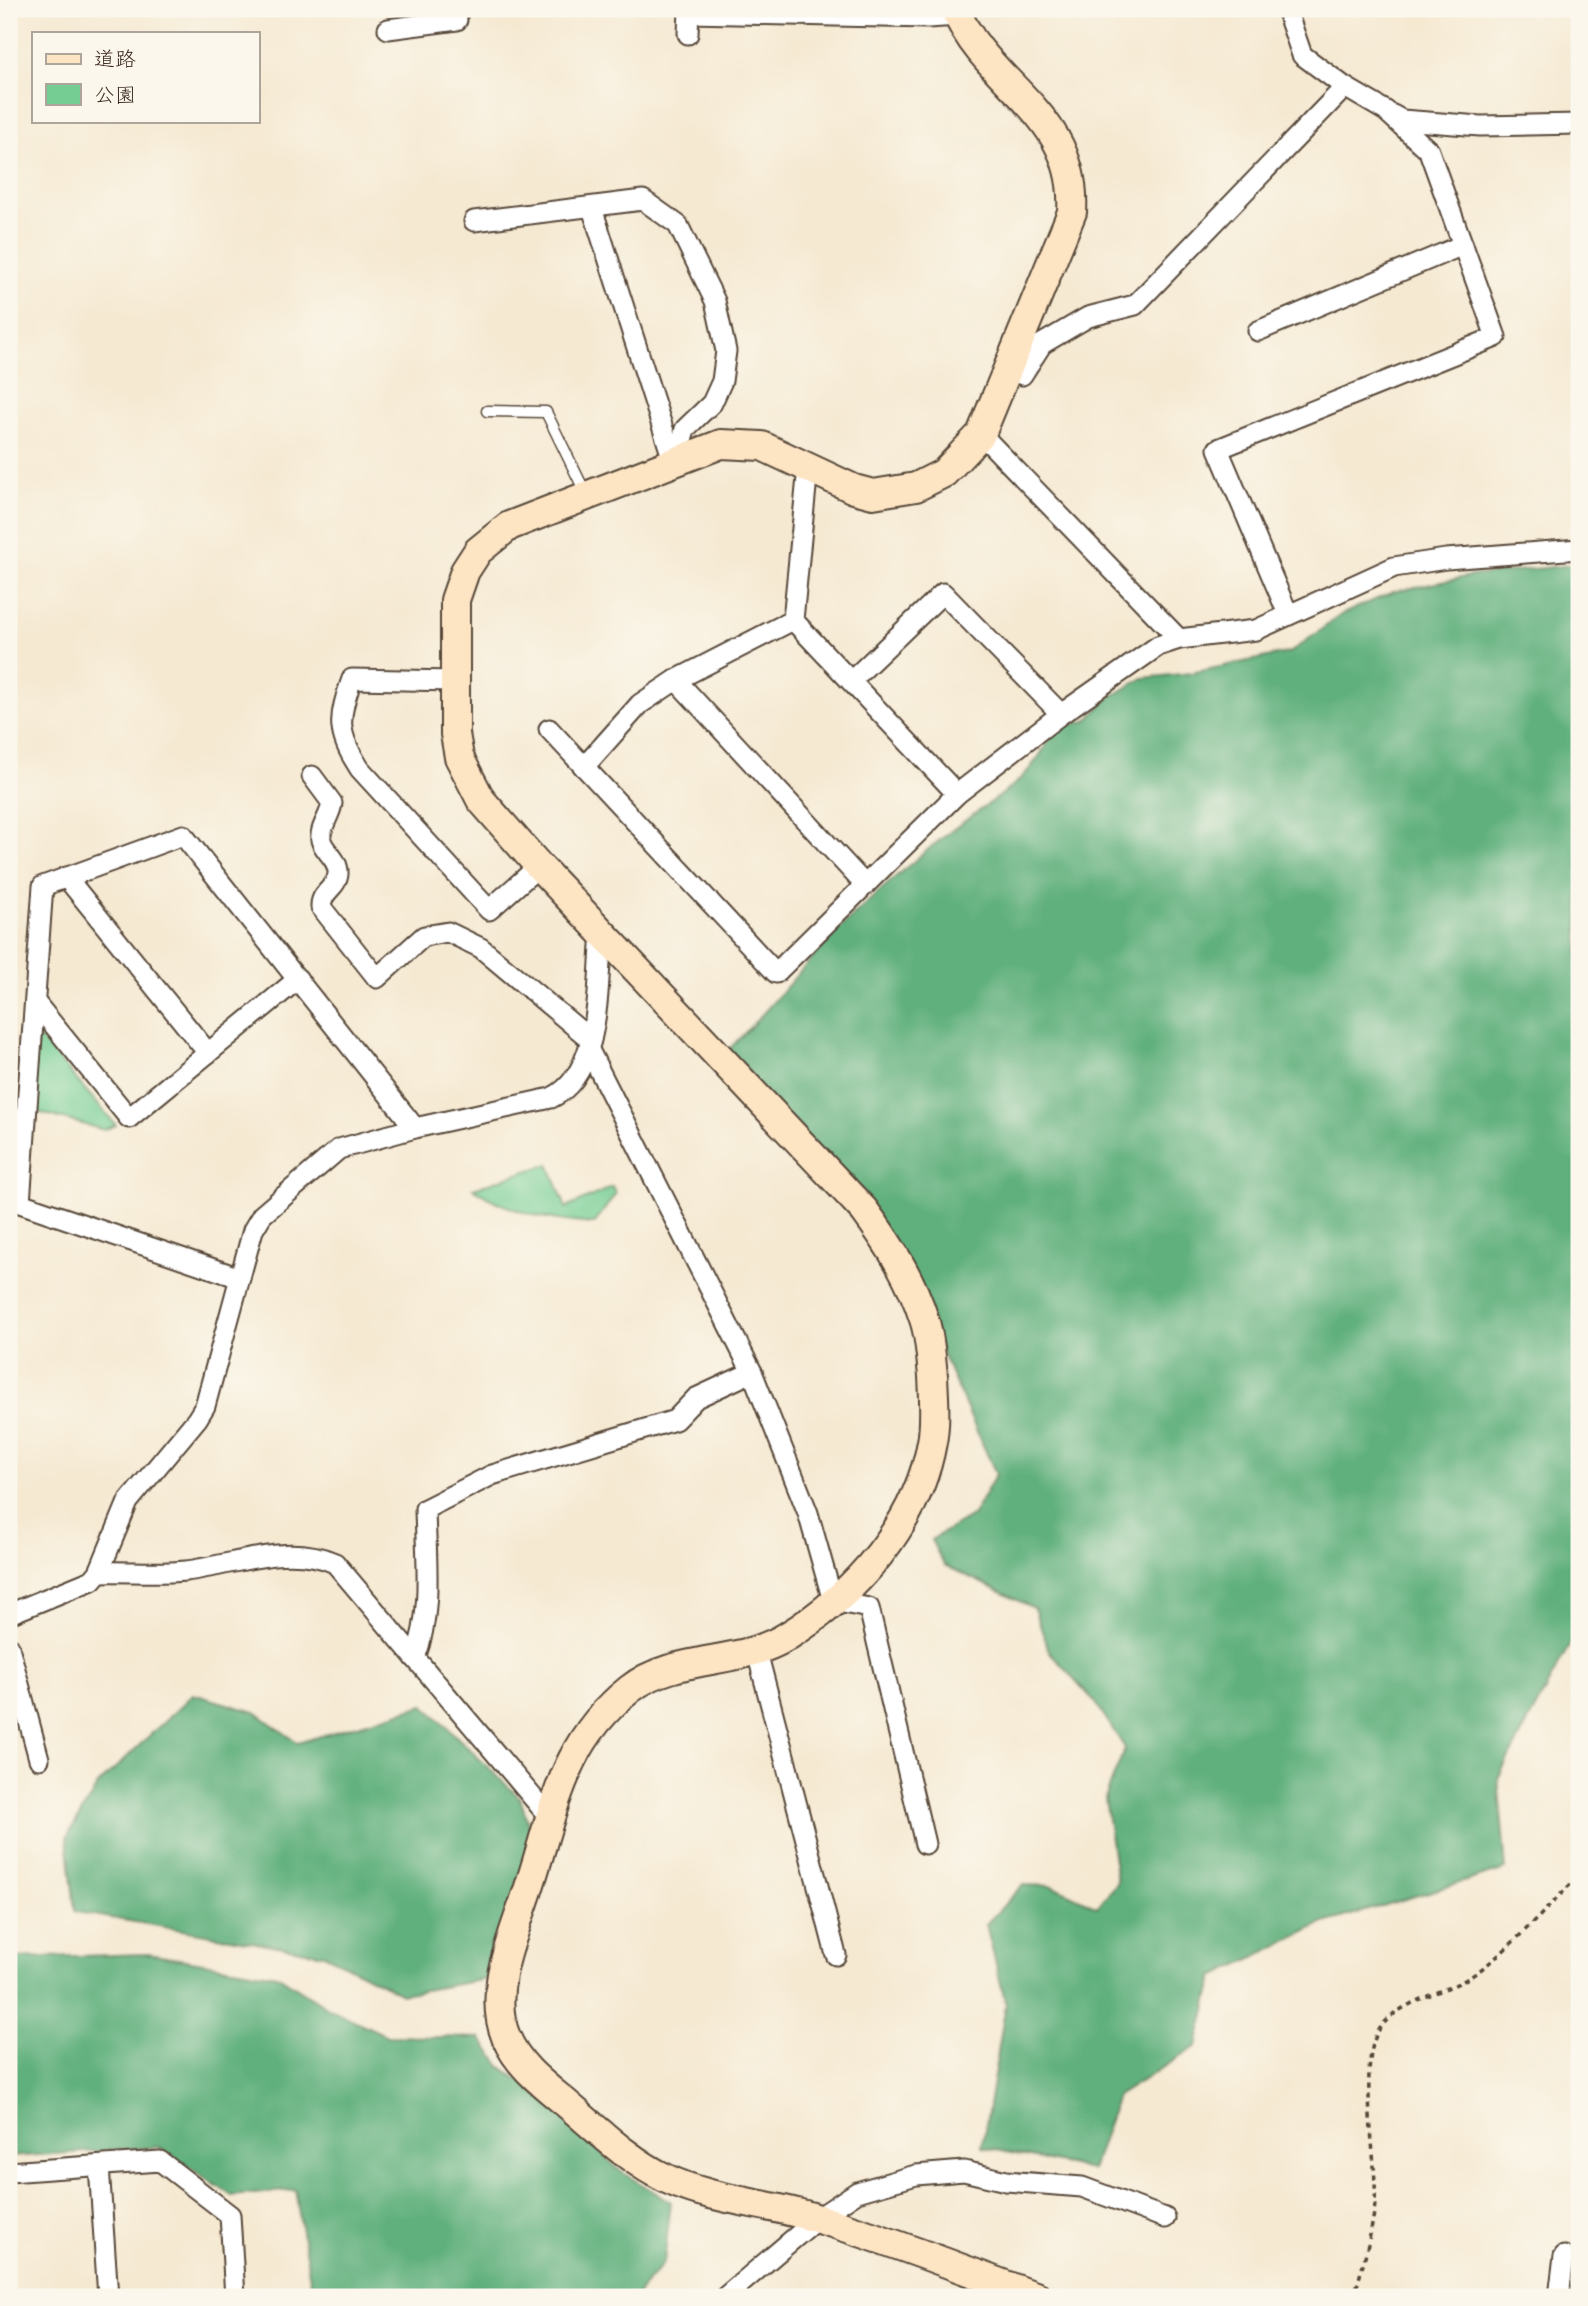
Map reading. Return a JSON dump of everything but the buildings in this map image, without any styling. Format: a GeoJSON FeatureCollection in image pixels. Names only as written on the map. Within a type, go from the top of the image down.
{"type":"FeatureCollection","features":[{"type":"Feature","properties":{"kind":"street"},"geometry":{"type":"LineString","coordinates":[[388,29],[457,20],[455,9]]}},
{"type":"Feature","properties":{"kind":"street"},"geometry":{"type":"LineString","coordinates":[[1286,9],[1302,55],[1345,87],[1402,120],[1480,126],[1579,124]]}},
{"type":"Feature","properties":{"kind":"street"},"geometry":{"type":"LineString","coordinates":[[688,34],[689,11],[928,18],[956,13],[973,39],[1049,129],[1065,155],[1073,183],[1072,212],[981,434],[944,473],[916,487],[873,494],[854,489],[762,446],[721,443],[509,526],[478,551],[465,571],[455,600],[455,733],[459,757],[481,800],[539,866],[864,1210],[892,1248],[926,1323],[934,1402],[932,1441],[923,1473],[894,1534],[870,1568],[786,1637],[757,1652],[681,1668],[635,1685],[595,1721],[582,1738],[565,1775],[506,1959],[499,1994],[505,2036],[531,2073],[628,2155],[666,2179],[702,2192],[818,2218],[1038,2297]]}},
{"type":"Feature","properties":{"kind":"street"},"geometry":{"type":"LineString","coordinates":[[1009,368],[1022,375],[1042,344],[1088,317],[1135,305],[1345,87]]}},
{"type":"Feature","properties":{"kind":"street"},"geometry":{"type":"LineString","coordinates":[[1288,614],[1218,449],[1496,337],[1429,152],[1386,111]]}},
{"type":"Feature","properties":{"kind":"street"},"geometry":{"type":"LineString","coordinates":[[474,221],[643,200],[678,225],[715,301],[726,351],[722,381],[712,403],[685,429],[675,459]]}},
{"type":"Feature","properties":{"kind":"street"},"geometry":{"type":"LineString","coordinates":[[592,208],[675,459]]}},
{"type":"Feature","properties":{"kind":"street"},"geometry":{"type":"LineString","coordinates":[[1258,331],[1463,244]]}},
{"type":"Feature","properties":{"kind":"street"},"geometry":{"type":"LineString","coordinates":[[981,434],[1179,639]]}},
{"type":"Feature","properties":{"kind":"street"},"geometry":{"type":"LineString","coordinates":[[808,467],[793,620],[957,794]]}},
{"type":"Feature","properties":{"kind":"street"},"geometry":{"type":"LineString","coordinates":[[549,729],[776,973],[957,794],[1158,646],[1179,639],[1256,630],[1394,567],[1446,559],[1579,549]]}},
{"type":"Feature","properties":{"kind":"street"},"geometry":{"type":"LineString","coordinates":[[851,681],[943,593],[1061,715]]}},
{"type":"Feature","properties":{"kind":"street"},"geometry":{"type":"LineString","coordinates":[[584,767],[640,704],[676,680],[793,620]]}},
{"type":"Feature","properties":{"kind":"street"},"geometry":{"type":"LineString","coordinates":[[455,681],[352,679],[339,715],[341,733],[348,751],[359,769],[489,911],[539,866]]}},
{"type":"Feature","properties":{"kind":"street"},"geometry":{"type":"LineString","coordinates":[[676,680],[865,885]]}},
{"type":"Feature","properties":{"kind":"street"},"geometry":{"type":"LineString","coordinates":[[313,776],[332,803],[321,842],[337,864],[338,874],[321,899],[321,907],[377,978],[424,936],[448,932],[481,948],[590,1046],[752,1372],[808,1513],[833,1601]]}},
{"type":"Feature","properties":{"kind":"street"},"geometry":{"type":"LineString","coordinates":[[240,1278],[20,1203],[43,886],[183,835],[415,1128]]}},
{"type":"Feature","properties":{"kind":"street"},"geometry":{"type":"LineString","coordinates":[[66,877],[208,1053]]}},
{"type":"Feature","properties":{"kind":"street"},"geometry":{"type":"LineString","coordinates":[[9,1614],[92,1580],[99,1572],[128,1502],[205,1406],[253,1230],[262,1215],[331,1153],[415,1128],[551,1098],[570,1086],[590,1046],[602,933]]}},
{"type":"Feature","properties":{"kind":"street"},"geometry":{"type":"LineString","coordinates":[[35,1002],[129,1118],[298,979]]}},
{"type":"Feature","properties":{"kind":"street"},"geometry":{"type":"LineString","coordinates":[[415,1658],[422,1639],[427,1604],[425,1509],[492,1475],[675,1420],[696,1398],[752,1372]]}},
{"type":"Feature","properties":{"kind":"street"},"geometry":{"type":"LineString","coordinates":[[99,1572],[184,1571],[257,1557],[321,1557],[335,1563],[551,1819]]}},
{"type":"Feature","properties":{"kind":"street"},"geometry":{"type":"LineString","coordinates":[[833,1601],[869,1608],[925,1844]]}},
{"type":"Feature","properties":{"kind":"street"},"geometry":{"type":"LineString","coordinates":[[9,1647],[38,1759]]}},
{"type":"Feature","properties":{"kind":"street"},"geometry":{"type":"LineString","coordinates":[[757,1652],[836,1955]]}},
{"type":"Feature","properties":{"kind":"street"},"geometry":{"type":"LineString","coordinates":[[9,2172],[160,2161],[230,2216],[235,2297]]}},
{"type":"Feature","properties":{"kind":"street"},"geometry":{"type":"LineString","coordinates":[[99,2166],[108,2297]]}},
{"type":"Feature","properties":{"kind":"street"},"geometry":{"type":"LineString","coordinates":[[725,2297],[818,2218],[857,2192],[916,2175],[964,2171],[1006,2181],[1082,2187],[1165,2218]]}},
{"type":"Feature","properties":{"kind":"street"},"geometry":{"type":"LineString","coordinates":[[1559,2297],[1564,2256]]}},
{"type":"Feature","properties":{"kind":"lane"},"geometry":{"type":"LineString","coordinates":[[487,411],[546,412],[586,494]]}},
{"type":"Feature","properties":{"kind":"path"},"geometry":{"type":"LineString","coordinates":[[1354,2297],[1375,2203],[1370,2152],[1371,2047],[1379,2028],[1403,2009],[1465,1980],[1503,1949],[1579,1875]]}},
{"type":"Feature","properties":{"kind":"green space"},"geometry":{"type":"Polygon","coordinates":[[[1579,564],[1579,1633],[1571,1642],[1498,1778],[1506,1869],[1321,1924],[1214,1977],[1197,2046],[1117,2096],[1092,2170],[982,2147],[1006,2004],[986,1924],[1023,1885],[1053,1886],[1097,1907],[1117,1882],[1105,1798],[1125,1748],[1096,1703],[1049,1651],[1034,1608],[944,1565],[931,1540],[973,1515],[996,1474],[916,1295],[723,1055],[865,904],[939,841],[1023,777],[1045,748],[1055,728],[1086,721],[1109,698],[1143,678],[1191,673],[1291,652],[1342,614],[1393,592],[1470,576],[1579,564]]]}},
{"type":"Feature","properties":{"kind":"green space"},"geometry":{"type":"Polygon","coordinates":[[[33,1030],[116,1125],[104,1130],[27,1109],[33,1030]]]}},
{"type":"Feature","properties":{"kind":"green space"},"geometry":{"type":"Polygon","coordinates":[[[549,1164],[566,1208],[612,1187],[616,1193],[594,1224],[562,1221],[516,1210],[473,1188],[549,1164]]]}},
{"type":"Feature","properties":{"kind":"green space"},"geometry":{"type":"Polygon","coordinates":[[[193,1694],[255,1712],[298,1743],[424,1705],[520,1798],[533,1838],[492,1978],[402,1994],[324,1954],[75,1912],[67,1837],[98,1785],[193,1694]]]}},
{"type":"Feature","properties":{"kind":"green space"},"geometry":{"type":"Polygon","coordinates":[[[148,1954],[277,1975],[330,2009],[387,2036],[480,2038],[501,2066],[557,2111],[620,2171],[671,2202],[664,2262],[636,2296],[632,2297],[313,2297],[295,2190],[232,2196],[159,2147],[9,2157],[9,1958],[148,1954]]]}}]}
